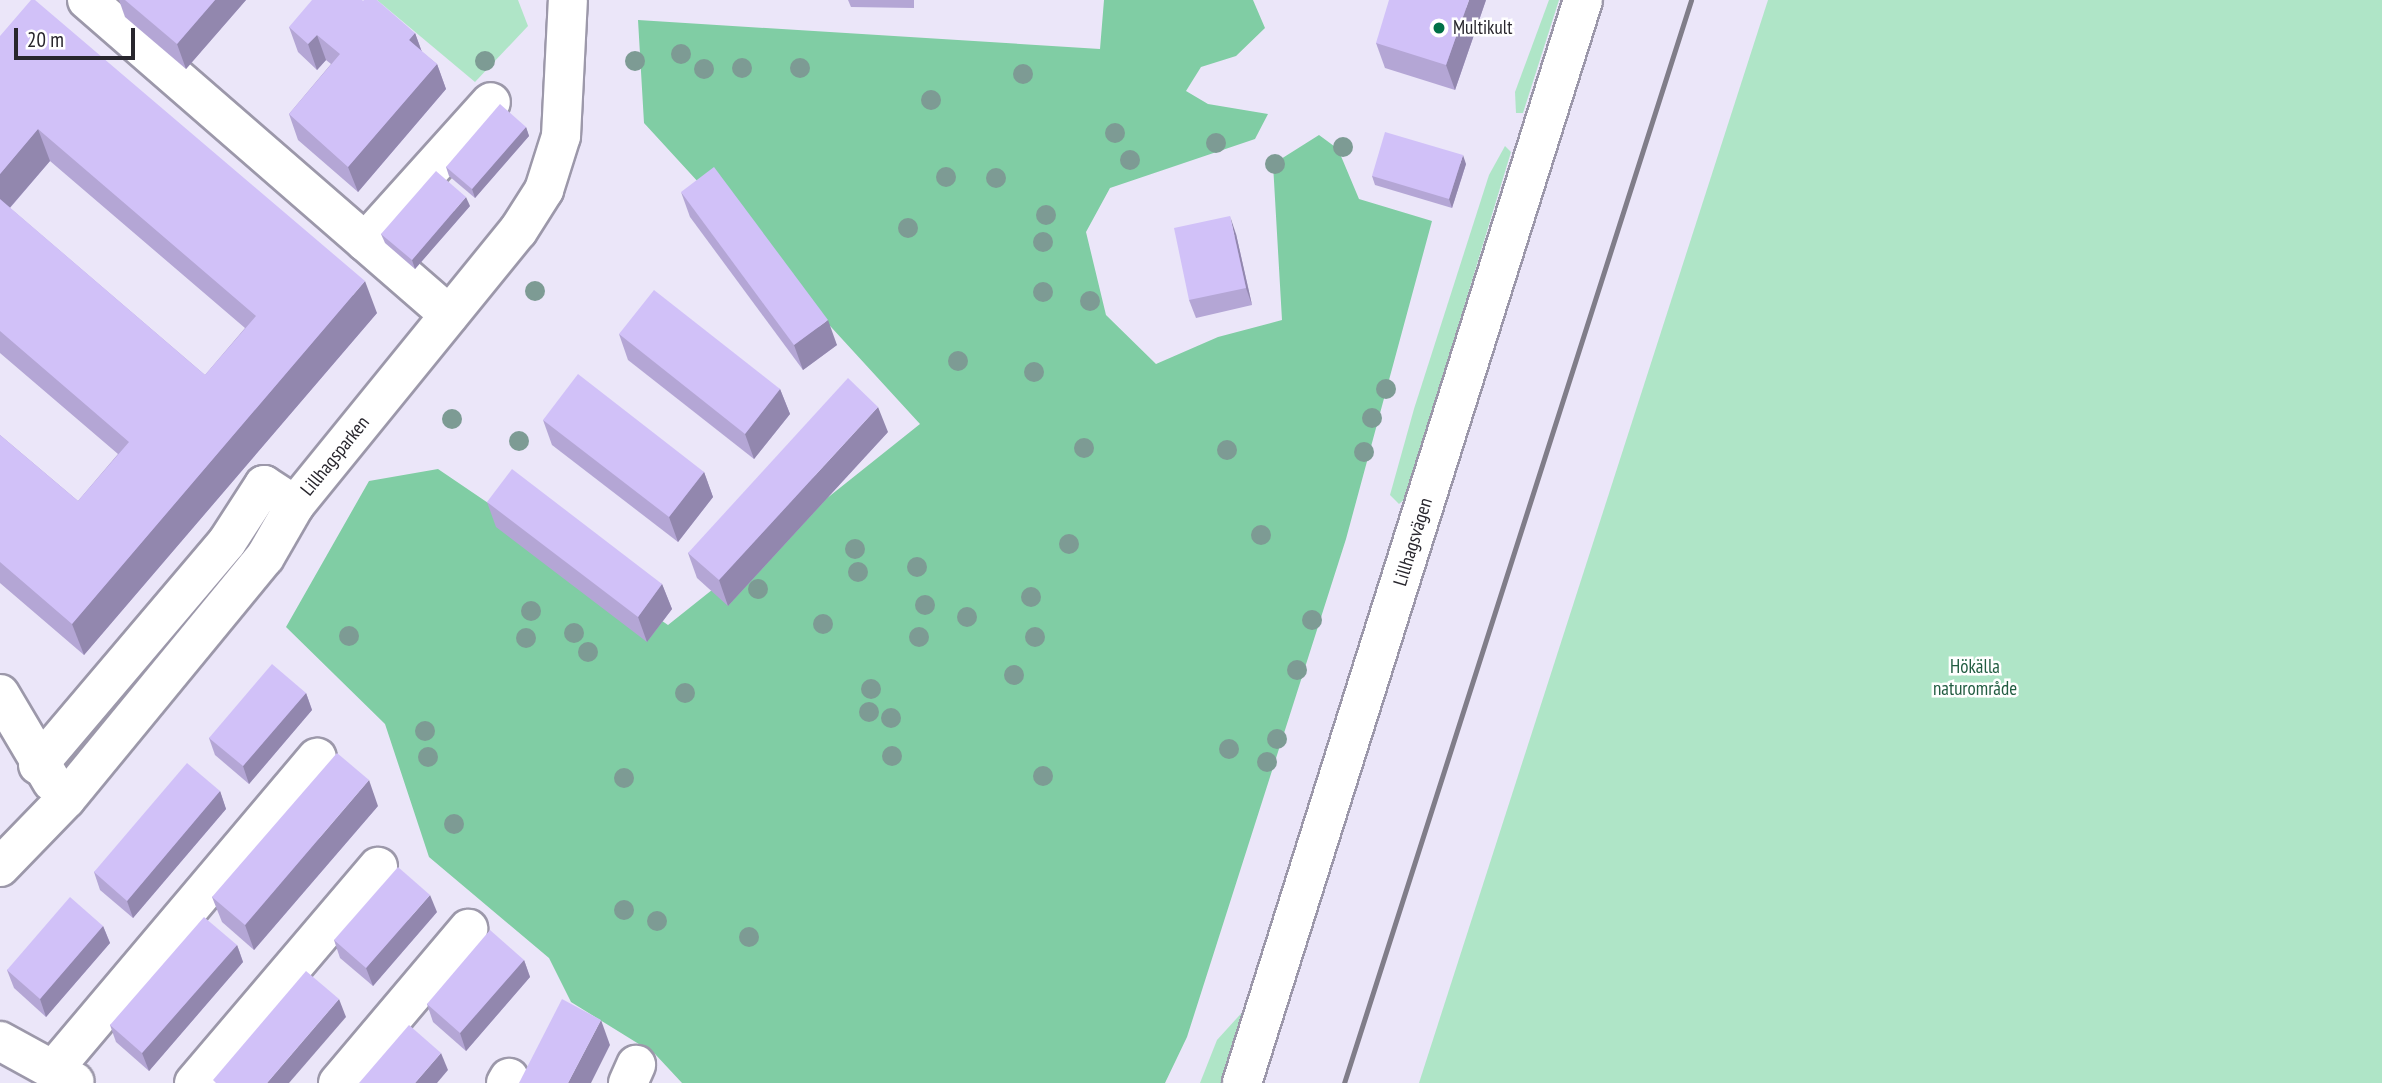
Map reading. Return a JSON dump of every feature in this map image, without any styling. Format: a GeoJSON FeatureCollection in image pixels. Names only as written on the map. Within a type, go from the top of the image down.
{"type":"FeatureCollection","features":[{"type":"Feature","properties":{"kind":"street"},"geometry":{"type":"LineString","coordinates":[[87,0],[449,315]]}},
{"type":"Feature","properties":{"kind":"street","name":"Lillhagsparken"},"geometry":{"type":"LineString","coordinates":[[0,867],[66,799],[265,557],[295,505],[449,315],[544,190],[561,136],[568,0]]}},
{"type":"Feature","properties":{"kind":"street","name":"Lillhagsvägen"},"geometry":{"type":"LineString","coordinates":[[1242,1083],[1583,0]]}},
{"type":"Feature","properties":{"kind":"street"},"geometry":{"type":"LineString","coordinates":[[365,242],[491,102]]}},
{"type":"Feature","properties":{"kind":"street"},"geometry":{"type":"LineString","coordinates":[[38,765],[227,541],[264,485],[295,505]]}},
{"type":"Feature","properties":{"kind":"street"},"geometry":{"type":"LineString","coordinates":[[0,694],[38,765],[66,799]]}},
{"type":"Feature","properties":{"kind":"street"},"geometry":{"type":"LineString","coordinates":[[0,1041],[65,1077],[317,758]]}},
{"type":"Feature","properties":{"kind":"street"},"geometry":{"type":"LineString","coordinates":[[194,1083],[378,867]]}},
{"type":"Feature","properties":{"kind":"street"},"geometry":{"type":"LineString","coordinates":[[338,1083],[468,929]]}},
{"type":"Feature","properties":{"kind":"green space"},"geometry":{"type":"Polygon","coordinates":[[[377,0],[518,0],[528,26],[475,82],[377,0]]]}},
{"type":"Feature","properties":{"kind":"green space"},"geometry":{"type":"Polygon","coordinates":[[[1104,0],[1253,0],[1265,28],[1236,56],[1201,67],[1186,91],[1208,104],[1268,114],[1255,139],[1110,188],[1086,232],[1106,315],[1156,364],[1218,337],[1282,320],[1273,164],[1319,135],[1338,149],[1359,199],[1432,221],[1346,539],[1187,1037],[1165,1083],[682,1083],[655,1054],[571,1002],[549,958],[429,857],[385,724],[286,627],[369,481],[438,469],[668,625],[920,424],[644,123],[638,20],[1100,49],[1104,0]]]}},
{"type":"Feature","properties":{"kind":"green space"},"geometry":{"type":"Polygon","coordinates":[[[1549,0],[1559,0],[1523,113],[1516,113],[1515,92],[1549,0]]]}},
{"type":"Feature","properties":{"kind":"green space","name":"Hökälla naturområde"},"geometry":{"type":"Polygon","coordinates":[[[1768,0],[2382,0],[2382,1083],[1419,1083],[1768,0]]]}},
{"type":"Feature","properties":{"kind":"green space"},"geometry":{"type":"Polygon","coordinates":[[[1505,146],[1511,152],[1406,498],[1399,504],[1390,495],[1414,409],[1489,175],[1505,146]]]}},
{"type":"Feature","properties":{"kind":"green space"},"geometry":{"type":"Polygon","coordinates":[[[1247,1007],[1222,1083],[1200,1083],[1217,1040],[1247,1007]]]}},
{"type":"Feature","properties":{"kind":"building"},"geometry":{"type":"Polygon","coordinates":[[[31,0],[35,0],[365,281],[72,624],[0,562],[0,435],[78,501],[129,442],[0,331],[0,199],[205,375],[256,316],[38,129],[0,174],[0,36],[31,0]]]}},
{"type":"Feature","properties":{"kind":"building"},"geometry":{"type":"Polygon","coordinates":[[[125,0],[215,0],[177,44],[125,0]]]}},
{"type":"Feature","properties":{"kind":"building"},"geometry":{"type":"Polygon","coordinates":[[[312,0],[377,0],[415,33],[409,40],[437,64],[348,167],[289,114],[340,54],[317,35],[308,44],[289,27],[312,0]]]}},
{"type":"Feature","properties":{"kind":"building"},"geometry":{"type":"Polygon","coordinates":[[[1389,0],[1469,0],[1446,65],[1376,43],[1389,0]]]}},
{"type":"Feature","properties":{"kind":"building"},"geometry":{"type":"Polygon","coordinates":[[[500,104],[526,127],[472,189],[446,167],[500,104]]]}},
{"type":"Feature","properties":{"kind":"building"},"geometry":{"type":"Polygon","coordinates":[[[1385,132],[1463,155],[1449,199],[1372,176],[1385,132]]]}},
{"type":"Feature","properties":{"kind":"building"},"geometry":{"type":"Polygon","coordinates":[[[714,167],[828,320],[794,345],[681,192],[714,167]]]}},
{"type":"Feature","properties":{"kind":"building"},"geometry":{"type":"Polygon","coordinates":[[[436,171],[466,197],[412,260],[381,234],[436,171]]]}},
{"type":"Feature","properties":{"kind":"building"},"geometry":{"type":"Polygon","coordinates":[[[1230,216],[1246,288],[1189,300],[1174,228],[1230,216]]]}},
{"type":"Feature","properties":{"kind":"building"},"geometry":{"type":"Polygon","coordinates":[[[654,290],[780,389],[745,434],[619,334],[654,290]]]}},
{"type":"Feature","properties":{"kind":"building"},"geometry":{"type":"Polygon","coordinates":[[[578,374],[704,472],[669,517],[543,420],[578,374]]]}},
{"type":"Feature","properties":{"kind":"building"},"geometry":{"type":"Polygon","coordinates":[[[848,378],[878,407],[719,580],[688,553],[848,378]]]}},
{"type":"Feature","properties":{"kind":"building"},"geometry":{"type":"Polygon","coordinates":[[[512,469],[662,584],[638,617],[487,502],[512,469]]]}},
{"type":"Feature","properties":{"kind":"building"},"geometry":{"type":"Polygon","coordinates":[[[272,664],[306,693],[243,766],[209,738],[272,664]]]}},
{"type":"Feature","properties":{"kind":"building"},"geometry":{"type":"Polygon","coordinates":[[[337,753],[369,780],[245,925],[212,897],[337,753]]]}},
{"type":"Feature","properties":{"kind":"building"},"geometry":{"type":"Polygon","coordinates":[[[187,763],[220,791],[127,901],[94,872],[187,763]]]}},
{"type":"Feature","properties":{"kind":"building"},"geometry":{"type":"Polygon","coordinates":[[[398,867],[430,895],[366,968],[334,940],[398,867]]]}},
{"type":"Feature","properties":{"kind":"building"},"geometry":{"type":"Polygon","coordinates":[[[70,897],[103,926],[40,999],[7,970],[70,897]]]}},
{"type":"Feature","properties":{"kind":"building"},"geometry":{"type":"Polygon","coordinates":[[[204,917],[237,945],[142,1053],[110,1025],[204,917]]]}},
{"type":"Feature","properties":{"kind":"building"},"geometry":{"type":"Polygon","coordinates":[[[490,930],[524,960],[460,1033],[427,1004],[490,930]]]}},
{"type":"Feature","properties":{"kind":"building"},"geometry":{"type":"Polygon","coordinates":[[[306,971],[339,999],[267,1083],[216,1083],[213,1080],[306,971]]]}},
{"type":"Feature","properties":{"kind":"building"},"geometry":{"type":"Polygon","coordinates":[[[562,999],[601,1020],[568,1083],[519,1083],[562,999]]]}},
{"type":"Feature","properties":{"kind":"building"},"geometry":{"type":"Polygon","coordinates":[[[409,1025],[441,1053],[415,1083],[359,1083],[409,1025]]]}},
{"type":"Feature","properties":{"kind":"railway"},"geometry":{"type":"LineString","coordinates":[[1344,1083],[1691,0]]}},
{"type":"Feature","properties":{"kind":"place","name":"Multikult"},"geometry":{"type":"Point","coordinates":[1439,28]}}]}
